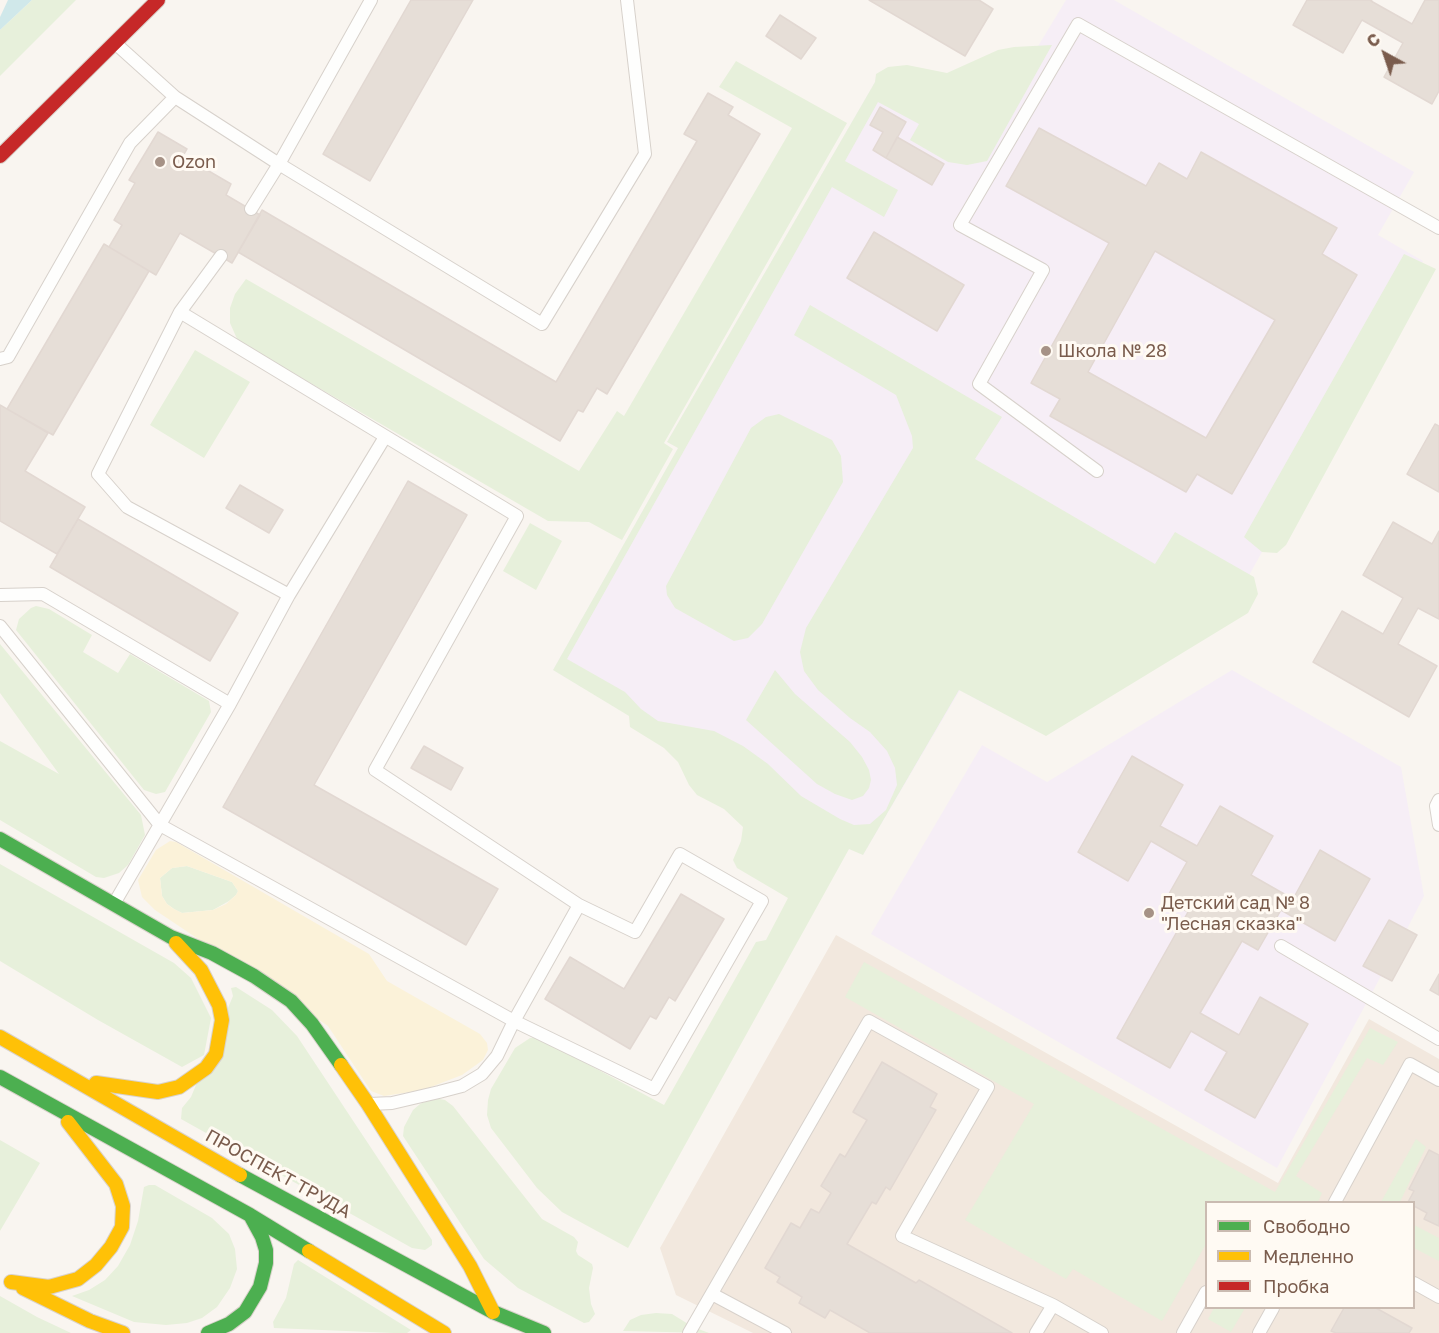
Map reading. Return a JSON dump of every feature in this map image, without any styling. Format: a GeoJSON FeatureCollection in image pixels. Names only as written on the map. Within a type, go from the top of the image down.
{"type":"FeatureCollection","features":[{"type":"Feature","properties":{"kind":"main road"},"geometry":{"type":"LineString","coordinates":[[0,156],[158,0]]}},
{"type":"Feature","properties":{"kind":"main road"},"geometry":{"type":"LineString","coordinates":[[0,838],[171,937],[212,953],[272,986],[291,1001],[318,1032],[368,1104],[470,1266],[490,1318]]}},
{"type":"Feature","properties":{"kind":"main road"},"geometry":{"type":"LineString","coordinates":[[76,1080],[158,1092],[179,1087],[206,1068],[216,1054],[222,1020],[217,999],[201,970],[171,937]]}},
{"type":"Feature","properties":{"kind":"main road","name":"ПРОСПЕКТ ТРУДА"},"geometry":{"type":"LineString","coordinates":[[0,1036],[490,1318],[544,1333]]}},
{"type":"Feature","properties":{"kind":"main road"},"geometry":{"type":"LineString","coordinates":[[0,1077],[250,1215],[444,1333]]}},
{"type":"Feature","properties":{"kind":"main road"},"geometry":{"type":"LineString","coordinates":[[6,1279],[49,1287],[78,1279],[96,1265],[111,1247],[122,1227],[123,1206],[116,1184],[59,1110]]}},
{"type":"Feature","properties":{"kind":"main road"},"geometry":{"type":"LineString","coordinates":[[208,1333],[229,1324],[245,1312],[261,1287],[266,1250],[250,1215]]}},
{"type":"Feature","properties":{"kind":"main road"},"geometry":{"type":"LineString","coordinates":[[6,1279],[90,1321],[123,1333]]}},
{"type":"Feature","properties":{"kind":"lane"},"geometry":{"type":"LineString","coordinates":[[251,209],[372,0]]}},
{"type":"Feature","properties":{"kind":"lane"},"geometry":{"type":"LineString","coordinates":[[114,42],[175,97],[279,164],[542,324],[645,154],[627,0]]}},
{"type":"Feature","properties":{"kind":"lane"},"geometry":{"type":"LineString","coordinates":[[1097,471],[979,384],[1043,270],[960,225],[1078,24],[1439,228]]}},
{"type":"Feature","properties":{"kind":"lane"},"geometry":{"type":"LineString","coordinates":[[0,359],[8,357],[130,143],[175,97]]}},
{"type":"Feature","properties":{"kind":"lane"},"geometry":{"type":"LineString","coordinates":[[221,256],[180,312],[98,474],[127,507],[289,595]]}},
{"type":"Feature","properties":{"kind":"lane"},"geometry":{"type":"LineString","coordinates":[[0,626],[160,825],[514,1022],[654,1089],[762,901],[680,854],[635,932],[579,905],[375,770],[517,516],[180,312]]}},
{"type":"Feature","properties":{"kind":"lane"},"geometry":{"type":"LineString","coordinates":[[115,903],[230,704],[289,595],[385,437]]}},
{"type":"Feature","properties":{"kind":"lane"},"geometry":{"type":"LineString","coordinates":[[0,595],[43,594],[230,704]]}},
{"type":"Feature","properties":{"kind":"lane"},"geometry":{"type":"LineString","coordinates":[[1439,800],[1436,806],[1439,825]]}},
{"type":"Feature","properties":{"kind":"lane"},"geometry":{"type":"LineString","coordinates":[[368,1104],[392,1103],[462,1086],[482,1074],[497,1056],[579,905]]}},
{"type":"Feature","properties":{"kind":"lane"},"geometry":{"type":"LineString","coordinates":[[1281,946],[1439,1039]]}},
{"type":"Feature","properties":{"kind":"lane"},"geometry":{"type":"LineString","coordinates":[[689,1333],[869,1021],[988,1087],[902,1236],[1053,1305],[1102,1333]]}},
{"type":"Feature","properties":{"kind":"lane"},"geometry":{"type":"LineString","coordinates":[[1336,1201],[1410,1064],[1439,1080]]}},
{"type":"Feature","properties":{"kind":"lane"},"geometry":{"type":"LineString","coordinates":[[1415,1284],[1439,1297]]}},
{"type":"Feature","properties":{"kind":"lane"},"geometry":{"type":"LineString","coordinates":[[712,1294],[784,1333]]}},
{"type":"Feature","properties":{"kind":"lane"},"geometry":{"type":"LineString","coordinates":[[1183,1333],[1205,1294]]}},
{"type":"Feature","properties":{"kind":"lane"},"geometry":{"type":"LineString","coordinates":[[1036,1333],[1053,1305]]}},
{"type":"Feature","properties":{"kind":"lane"},"geometry":{"type":"LineString","coordinates":[[1259,1333],[1272,1309]]}},
{"type":"Feature","properties":{"kind":"shaded area","name":"Школа № 28"},"geometry":{"type":"Polygon","coordinates":[[[1066,0],[1114,0],[1414,172],[1378,235],[1423,261],[1221,626],[988,706],[960,690],[863,855],[553,670],[678,448],[667,442],[875,82],[1020,76],[1066,0]]]}},
{"type":"Feature","properties":{"kind":"shaded area","name":"Детский сад № 8 \"Лесная сказка\""},"geometry":{"type":"Polygon","coordinates":[[[1232,670],[1401,767],[1424,896],[1407,929],[1417,935],[1392,981],[1381,976],[1277,1168],[871,934],[982,745],[1047,782],[1232,670]]]}},
{"type":"Feature","properties":{"kind":"shaded area"},"geometry":{"type":"Polygon","coordinates":[[[836,935],[1278,1183],[1369,1019],[1439,1059],[1439,1333],[753,1333],[676,1295],[660,1248],[836,935]]]}},
{"type":"Feature","properties":{"kind":"green space"},"geometry":{"type":"Polygon","coordinates":[[[32,0],[76,0],[0,76],[0,30],[32,0]]]}},
{"type":"Feature","properties":{"kind":"green space"},"geometry":{"type":"Polygon","coordinates":[[[1052,45],[987,161],[967,165],[948,162],[910,140],[919,124],[878,102],[845,161],[898,190],[884,217],[832,187],[567,659],[625,692],[641,709],[658,721],[714,731],[743,746],[768,764],[801,796],[840,819],[854,825],[870,824],[886,810],[897,785],[895,768],[887,751],[870,732],[818,690],[804,671],[800,652],[806,628],[913,448],[912,436],[896,395],[794,335],[810,305],[1002,417],[975,459],[1155,564],[1175,532],[1254,577],[1258,594],[1248,613],[1046,736],[959,690],[863,855],[849,849],[628,1248],[562,1212],[537,1188],[491,1128],[487,1115],[491,1089],[515,1048],[530,1038],[537,1037],[664,1105],[756,942],[766,940],[788,898],[737,868],[733,860],[741,841],[743,827],[724,809],[697,795],[689,785],[678,762],[664,748],[630,727],[629,716],[553,670],[678,448],[667,442],[875,82],[876,74],[888,67],[907,65],[947,73],[998,50],[1052,45]]]}},
{"type":"Feature","properties":{"kind":"green space"},"geometry":{"type":"Polygon","coordinates":[[[736,61],[847,123],[664,443],[673,449],[622,540],[589,522],[548,521],[238,341],[230,323],[230,308],[235,294],[246,279],[579,471],[617,411],[624,416],[792,128],[719,87],[736,61]]]}},
{"type":"Feature","properties":{"kind":"green space"},"geometry":{"type":"Polygon","coordinates":[[[1404,254],[1436,269],[1286,545],[1277,553],[1262,552],[1244,537],[1404,254]]]}},
{"type":"Feature","properties":{"kind":"green space"},"geometry":{"type":"Polygon","coordinates":[[[195,350],[250,382],[204,458],[150,425],[195,350]]]}},
{"type":"Feature","properties":{"kind":"green space"},"geometry":{"type":"Polygon","coordinates":[[[779,414],[832,440],[841,456],[843,482],[762,624],[748,638],[734,641],[675,608],[667,595],[666,586],[751,428],[766,417],[779,414]]]}},
{"type":"Feature","properties":{"kind":"green space"},"geometry":{"type":"Polygon","coordinates":[[[530,523],[562,541],[536,590],[503,571],[530,523]]]}},
{"type":"Feature","properties":{"kind":"green space"},"geometry":{"type":"Polygon","coordinates":[[[36,606],[49,609],[92,635],[83,652],[118,673],[130,654],[209,701],[211,712],[165,792],[156,794],[144,790],[16,630],[19,619],[36,606]]]}},
{"type":"Feature","properties":{"kind":"green space"},"geometry":{"type":"Polygon","coordinates":[[[0,644],[141,815],[145,835],[128,865],[119,873],[104,878],[96,877],[0,820],[0,741],[59,774],[0,693],[0,644]]]}},
{"type":"Feature","properties":{"kind":"green space"},"geometry":{"type":"Polygon","coordinates":[[[775,670],[795,694],[850,742],[862,757],[871,780],[863,796],[852,800],[817,784],[746,720],[775,670]]]}},
{"type":"Feature","properties":{"kind":"green space"},"geometry":{"type":"Polygon","coordinates":[[[0,864],[174,963],[191,978],[211,1018],[204,1055],[182,1067],[0,961],[0,864]]]}},
{"type":"Feature","properties":{"kind":"green space"},"geometry":{"type":"Polygon","coordinates":[[[187,866],[232,882],[238,891],[236,895],[213,910],[182,913],[174,909],[162,896],[160,878],[172,868],[187,866]]]}},
{"type":"Feature","properties":{"kind":"green space"},"geometry":{"type":"Polygon","coordinates":[[[864,962],[1275,1192],[1370,1028],[1398,1042],[1383,1065],[1367,1058],[1296,1176],[1322,1193],[1318,1201],[1205,1201],[1205,1246],[1162,1321],[1073,1269],[1066,1279],[965,1220],[1034,1104],[845,997],[864,962]]]}},
{"type":"Feature","properties":{"kind":"green space"},"geometry":{"type":"Polygon","coordinates":[[[236,987],[272,1010],[297,1036],[432,1240],[432,1245],[428,1248],[425,1250],[412,1248],[181,1119],[182,1108],[191,1097],[233,996],[231,988],[236,987]]]}},
{"type":"Feature","properties":{"kind":"green space"},"geometry":{"type":"Polygon","coordinates":[[[434,1098],[445,1100],[453,1106],[542,1219],[574,1237],[578,1242],[576,1251],[578,1255],[592,1264],[593,1268],[589,1288],[595,1314],[589,1322],[584,1323],[518,1288],[484,1259],[403,1136],[404,1127],[413,1110],[434,1098]]]}},
{"type":"Feature","properties":{"kind":"green space"},"geometry":{"type":"Polygon","coordinates":[[[1416,1139],[1426,1147],[1400,1201],[1382,1201],[1416,1139]]]}},
{"type":"Feature","properties":{"kind":"green space"},"geometry":{"type":"Polygon","coordinates":[[[0,1140],[40,1163],[0,1231],[0,1140]]]}},
{"type":"Feature","properties":{"kind":"green space"},"geometry":{"type":"Polygon","coordinates":[[[155,1185],[212,1218],[229,1234],[235,1249],[237,1269],[230,1288],[217,1307],[202,1318],[187,1323],[166,1325],[134,1322],[72,1296],[89,1290],[105,1280],[118,1266],[130,1245],[138,1221],[144,1187],[155,1185]]]}},
{"type":"Feature","properties":{"kind":"green space"},"geometry":{"type":"Polygon","coordinates":[[[1415,1226],[1439,1238],[1439,1261],[1415,1249],[1415,1226]]]}},
{"type":"Feature","properties":{"kind":"green space"},"geometry":{"type":"Polygon","coordinates":[[[298,1260],[411,1330],[407,1333],[394,1333],[274,1328],[273,1322],[286,1298],[294,1264],[298,1260]]]}},
{"type":"Feature","properties":{"kind":"green space"},"geometry":{"type":"Polygon","coordinates":[[[0,1296],[37,1317],[71,1333],[0,1333],[0,1296]]]}},
{"type":"Feature","properties":{"kind":"green space"},"geometry":{"type":"Polygon","coordinates":[[[1213,1309],[1244,1309],[1231,1332],[1208,1319],[1213,1309]]]}},
{"type":"Feature","properties":{"kind":"green space"},"geometry":{"type":"Polygon","coordinates":[[[672,1314],[693,1327],[709,1333],[623,1331],[630,1320],[641,1315],[672,1314]]]}},
{"type":"Feature","properties":{"kind":"sand"},"geometry":{"type":"Polygon","coordinates":[[[170,841],[176,842],[369,954],[387,981],[480,1034],[487,1043],[488,1050],[483,1060],[462,1075],[423,1090],[384,1096],[371,1091],[328,1026],[155,910],[142,897],[138,880],[156,850],[170,841]],[[187,866],[172,868],[160,878],[162,896],[167,904],[182,913],[213,910],[226,904],[238,891],[232,882],[187,866]]]}},
{"type":"Feature","properties":{"kind":"water"},"geometry":{"type":"Polygon","coordinates":[[[8,0],[32,0],[0,30],[0,17],[8,0]]]}},
{"type":"Feature","properties":{"kind":"building"},"geometry":{"type":"Polygon","coordinates":[[[411,0],[473,0],[370,181],[323,154],[411,0]]]}},
{"type":"Feature","properties":{"kind":"building"},"geometry":{"type":"Polygon","coordinates":[[[869,0],[979,0],[993,9],[965,56],[869,0]]]}},
{"type":"Feature","properties":{"kind":"building"},"geometry":{"type":"Polygon","coordinates":[[[1307,0],[1372,0],[1412,24],[1425,0],[1439,0],[1439,91],[1432,104],[1384,77],[1403,43],[1362,20],[1343,53],[1293,25],[1307,0]]]}},
{"type":"Feature","properties":{"kind":"building"},"geometry":{"type":"Polygon","coordinates":[[[780,15],[816,38],[801,59],[766,36],[780,15]]]}},
{"type":"Feature","properties":{"kind":"building"},"geometry":{"type":"Polygon","coordinates":[[[708,93],[733,107],[728,115],[760,134],[607,394],[597,388],[583,412],[578,410],[560,441],[238,252],[262,210],[556,382],[697,141],[684,134],[708,93]]]}},
{"type":"Feature","properties":{"kind":"building"},"geometry":{"type":"Polygon","coordinates":[[[880,107],[906,122],[886,158],[873,150],[883,132],[870,125],[880,107]]]}},
{"type":"Feature","properties":{"kind":"building"},"geometry":{"type":"Polygon","coordinates":[[[1039,128],[1146,186],[1159,163],[1187,179],[1201,152],[1337,228],[1322,254],[1357,275],[1232,494],[1197,474],[1186,492],[1050,416],[1060,399],[1031,383],[1109,243],[1006,186],[1039,128]],[[1155,251],[1088,372],[1206,438],[1275,320],[1155,251]]]}},
{"type":"Feature","properties":{"kind":"building"},"geometry":{"type":"Polygon","coordinates":[[[158,132],[187,149],[183,156],[231,184],[226,195],[260,215],[232,263],[180,233],[156,275],[109,247],[122,225],[114,220],[135,183],[129,180],[158,132]]]}},
{"type":"Feature","properties":{"kind":"building"},"geometry":{"type":"Polygon","coordinates":[[[897,137],[944,164],[932,185],[886,158],[897,137]]]}},
{"type":"Feature","properties":{"kind":"building"},"geometry":{"type":"Polygon","coordinates":[[[874,232],[964,285],[937,331],[847,278],[874,232]]]}},
{"type":"Feature","properties":{"kind":"building"},"geometry":{"type":"Polygon","coordinates":[[[104,244],[149,271],[53,435],[7,409],[104,244]]]}},
{"type":"Feature","properties":{"kind":"building"},"geometry":{"type":"Polygon","coordinates":[[[0,405],[48,433],[25,471],[85,507],[57,554],[0,521],[0,405]]]}},
{"type":"Feature","properties":{"kind":"building"},"geometry":{"type":"Polygon","coordinates":[[[1435,424],[1439,426],[1439,492],[1407,474],[1435,424]]]}},
{"type":"Feature","properties":{"kind":"building"},"geometry":{"type":"Polygon","coordinates":[[[408,481],[467,515],[314,785],[498,889],[466,945],[223,807],[408,481]]]}},
{"type":"Feature","properties":{"kind":"building"},"geometry":{"type":"Polygon","coordinates":[[[240,485],[283,510],[269,533],[226,508],[240,485]]]}},
{"type":"Feature","properties":{"kind":"building"},"geometry":{"type":"Polygon","coordinates":[[[78,519],[238,613],[210,661],[50,567],[78,519]]]}},
{"type":"Feature","properties":{"kind":"building"},"geometry":{"type":"Polygon","coordinates":[[[1393,522],[1432,544],[1439,531],[1439,619],[1418,608],[1398,644],[1437,666],[1409,717],[1313,662],[1342,611],[1383,634],[1403,598],[1363,575],[1393,522]]]}},
{"type":"Feature","properties":{"kind":"building"},"geometry":{"type":"Polygon","coordinates":[[[424,746],[463,768],[451,790],[411,768],[424,746]]]}},
{"type":"Feature","properties":{"kind":"building"},"geometry":{"type":"Polygon","coordinates":[[[1132,756],[1183,785],[1160,826],[1197,846],[1220,806],[1273,836],[1251,875],[1293,899],[1320,850],[1370,879],[1335,941],[1281,910],[1258,950],[1242,941],[1200,1013],[1239,1035],[1260,997],[1308,1024],[1255,1118],[1205,1090],[1227,1052],[1191,1031],[1170,1068],[1117,1038],[1188,912],[1166,899],[1187,862],[1151,841],[1128,881],[1078,852],[1132,756]]]}},
{"type":"Feature","properties":{"kind":"building"},"geometry":{"type":"Polygon","coordinates":[[[681,894],[724,919],[675,1001],[669,997],[656,1019],[650,1016],[630,1049],[545,999],[570,957],[624,989],[681,894]]]}},
{"type":"Feature","properties":{"kind":"building"},"geometry":{"type":"Polygon","coordinates":[[[1389,920],[1417,935],[1392,981],[1363,966],[1389,920]]]}},
{"type":"Feature","properties":{"kind":"building"},"geometry":{"type":"Polygon","coordinates":[[[1439,974],[1439,995],[1430,990],[1439,974]]]}},
{"type":"Feature","properties":{"kind":"building"},"geometry":{"type":"Polygon","coordinates":[[[882,1062],[937,1094],[930,1107],[936,1110],[890,1190],[886,1187],[876,1204],[872,1202],[847,1244],[916,1283],[919,1280],[1012,1333],[870,1333],[830,1310],[825,1318],[799,1303],[802,1297],[777,1282],[780,1277],[765,1268],[791,1223],[800,1228],[811,1209],[819,1213],[831,1193],[821,1186],[840,1154],[845,1157],[867,1120],[853,1112],[882,1062]]]}},
{"type":"Feature","properties":{"kind":"building"},"geometry":{"type":"Polygon","coordinates":[[[1429,1150],[1439,1155],[1439,1226],[1424,1219],[1427,1213],[1415,1207],[1415,1201],[1409,1201],[1414,1191],[1409,1189],[1429,1150]]]}},
{"type":"Feature","properties":{"kind":"building"},"geometry":{"type":"Polygon","coordinates":[[[1343,1309],[1378,1309],[1412,1328],[1409,1333],[1336,1333],[1331,1331],[1343,1309]]]}},
{"type":"Feature","properties":{"kind":"traffic: fast"},"geometry":{"type":"LineString","coordinates":[[0,839],[171,937],[212,953],[254,976],[291,1001],[312,1024],[341,1065]]}},
{"type":"Feature","properties":{"kind":"traffic: fast"},"geometry":{"type":"LineString","coordinates":[[0,1077],[250,1215],[309,1251]]}},
{"type":"Feature","properties":{"kind":"traffic: fast"},"geometry":{"type":"LineString","coordinates":[[240,1175],[493,1312],[544,1333]]}},
{"type":"Feature","properties":{"kind":"traffic: fast"},"geometry":{"type":"LineString","coordinates":[[208,1333],[229,1324],[245,1312],[260,1287],[266,1263],[266,1250],[250,1215]]}},
{"type":"Feature","properties":{"kind":"traffic: slow"},"geometry":{"type":"LineString","coordinates":[[96,1083],[158,1092],[179,1087],[206,1068],[216,1054],[222,1020],[219,1005],[201,970],[176,943]]}},
{"type":"Feature","properties":{"kind":"traffic: slow"},"geometry":{"type":"LineString","coordinates":[[0,1037],[240,1175]]}},
{"type":"Feature","properties":{"kind":"traffic: slow"},"geometry":{"type":"LineString","coordinates":[[341,1065],[470,1266],[493,1312]]}},
{"type":"Feature","properties":{"kind":"traffic: slow"},"geometry":{"type":"LineString","coordinates":[[11,1282],[49,1287],[78,1279],[96,1265],[111,1247],[122,1227],[123,1206],[116,1184],[68,1122]]}},
{"type":"Feature","properties":{"kind":"traffic: slow"},"geometry":{"type":"LineString","coordinates":[[309,1251],[444,1333]]}},
{"type":"Feature","properties":{"kind":"traffic: slow"},"geometry":{"type":"LineString","coordinates":[[23,1288],[90,1321],[123,1333]]}},
{"type":"Feature","properties":{"kind":"traffic: jam"},"geometry":{"type":"LineString","coordinates":[[0,156],[158,0]]}},
{"type":"Feature","properties":{"kind":"place","name":"Ozon"},"geometry":{"type":"Point","coordinates":[160,162]}},
{"type":"Feature","properties":{"kind":"place","name":"Школа № 28"},"geometry":{"type":"Point","coordinates":[1046,351]}},
{"type":"Feature","properties":{"kind":"place","name":"Детский сад № 8 \"Лесная сказка\""},"geometry":{"type":"Point","coordinates":[1149,913]}}]}
